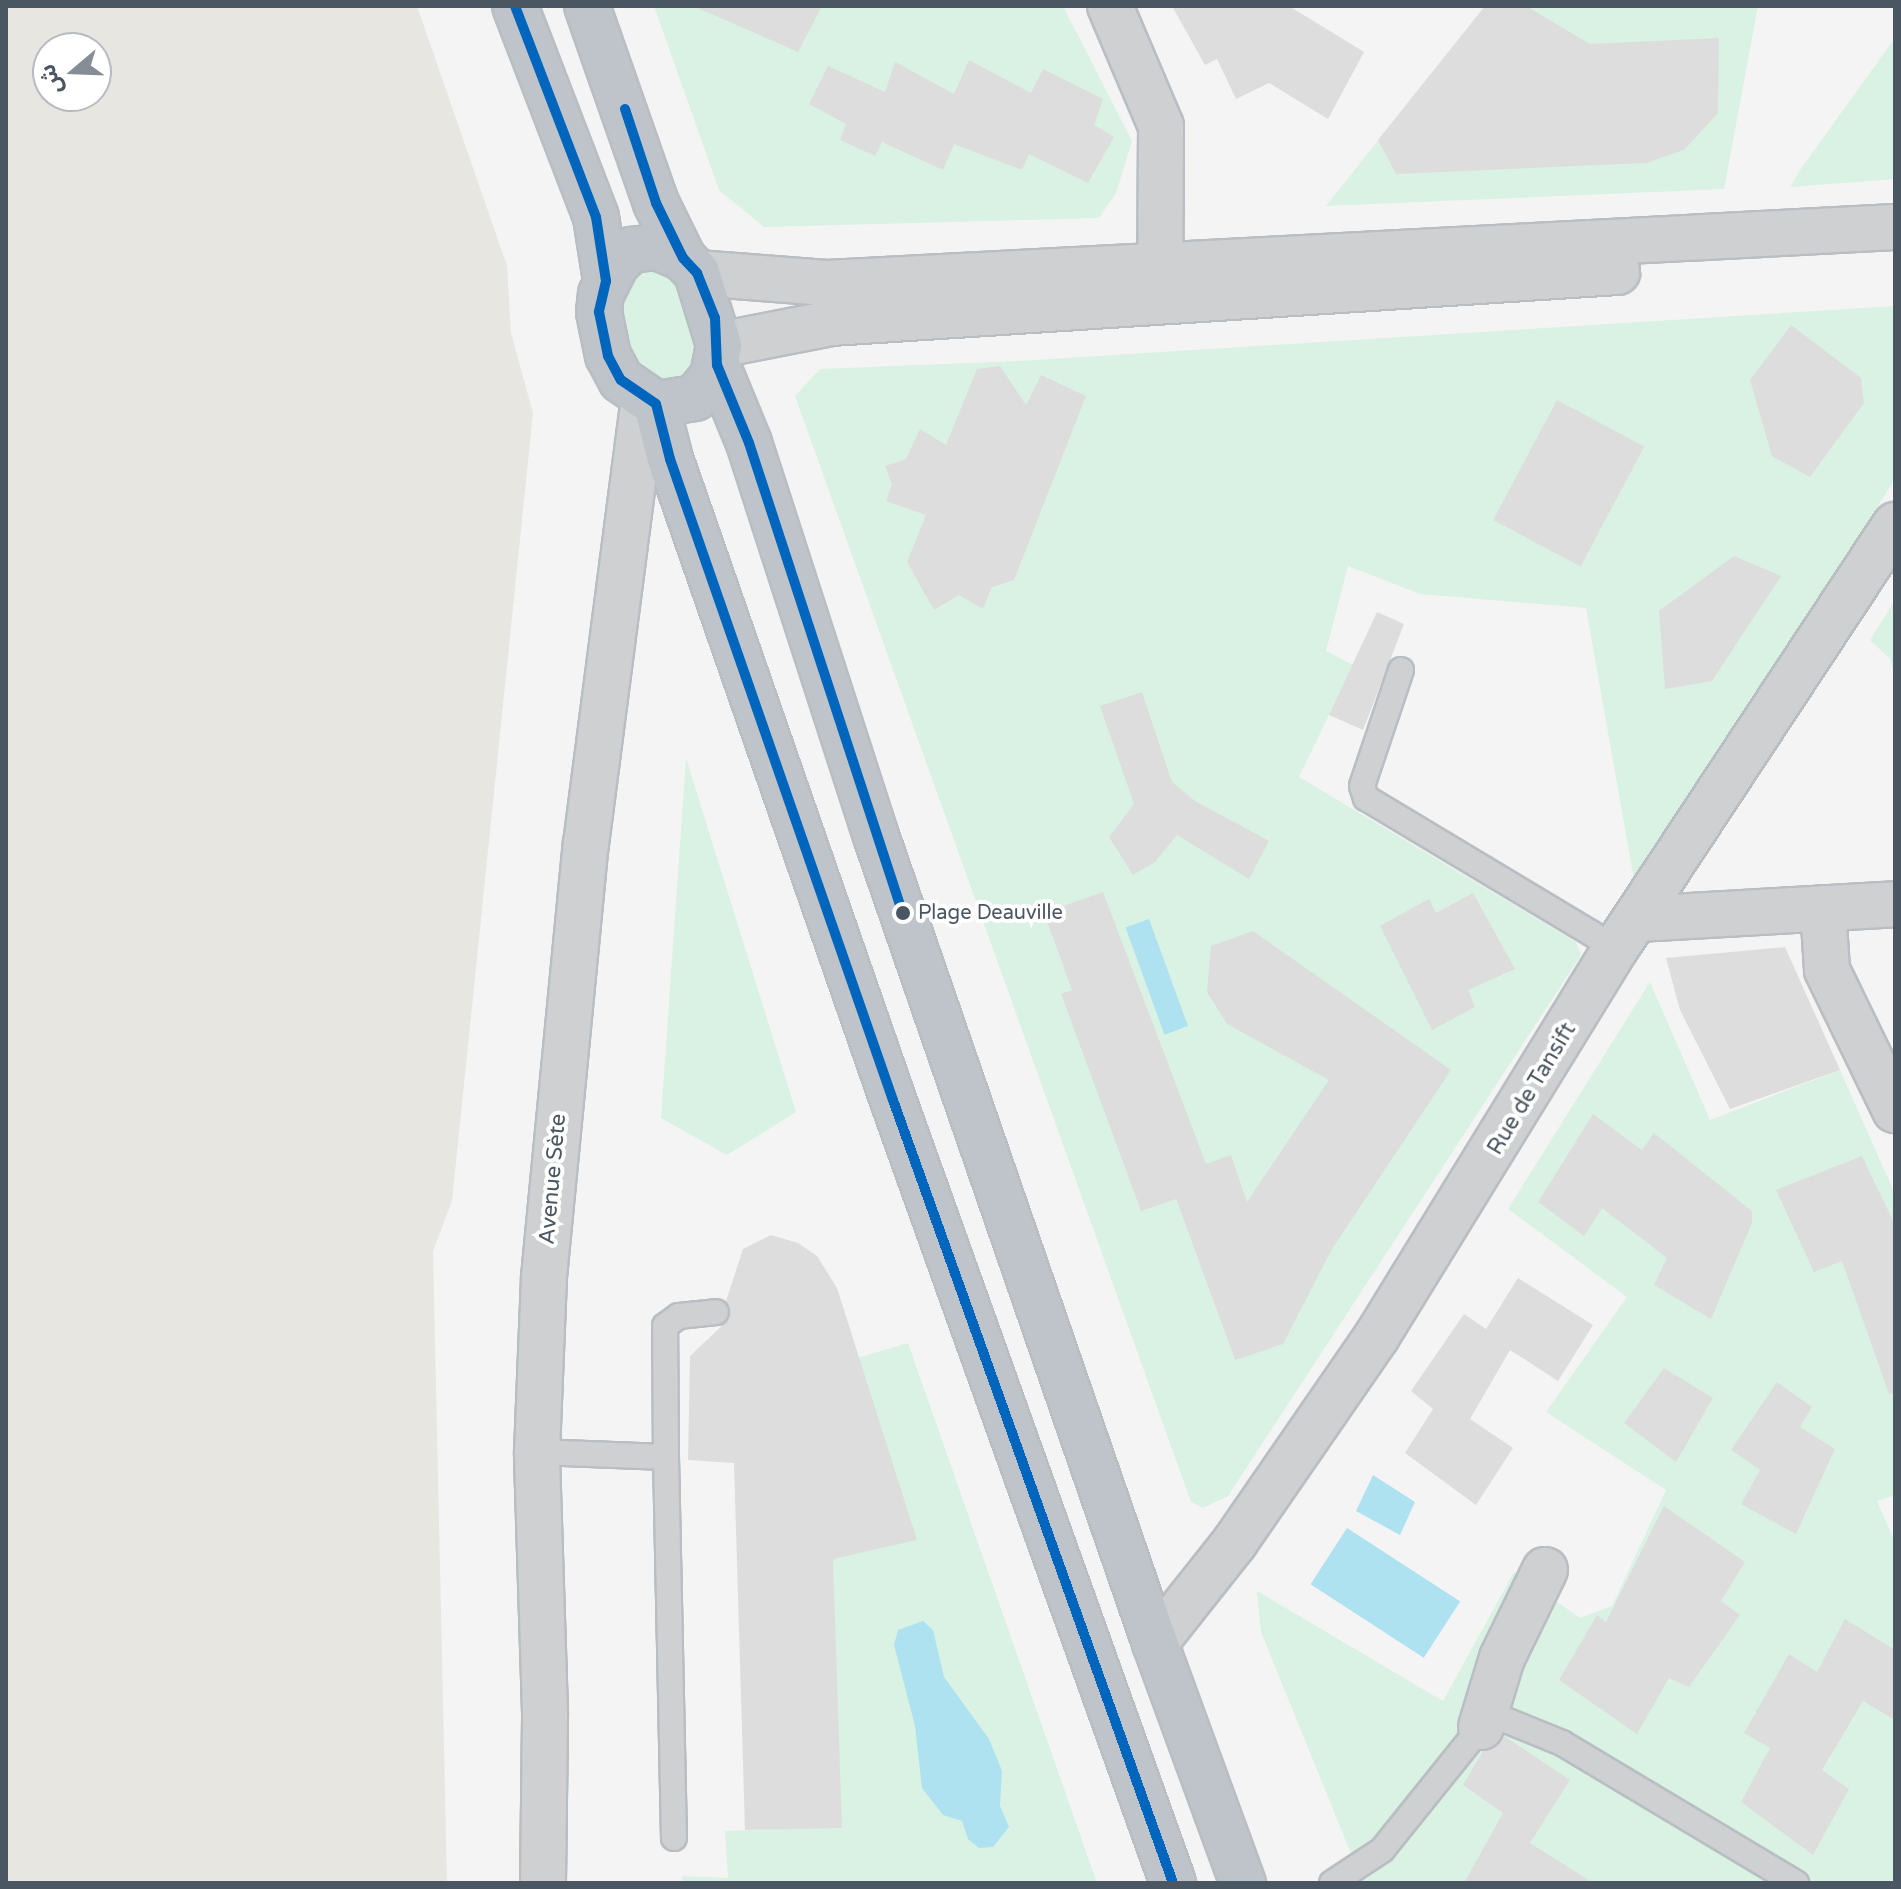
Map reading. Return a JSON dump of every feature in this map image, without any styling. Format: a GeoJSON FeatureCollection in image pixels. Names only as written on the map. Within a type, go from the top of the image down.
{"type":"FeatureCollection","features":[{"type":"Feature","properties":{"kind":"highway"},"geometry":{"type":"LineString","coordinates":[[515,6],[596,217],[606,281]]}},
{"type":"Feature","properties":{"kind":"highway"},"geometry":{"type":"LineString","coordinates":[[587,6],[656,203],[690,266],[881,851],[1155,1643],[1243,1883]]}},
{"type":"Feature","properties":{"kind":"highway"},"geometry":{"type":"LineString","coordinates":[[690,266],[657,247],[636,249],[616,264],[606,281],[599,312],[608,356],[621,380],[650,402],[893,1100],[1173,1883]]}},
{"type":"Feature","properties":{"kind":"highway"},"geometry":{"type":"LineString","coordinates":[[650,402],[695,398],[718,355]]}},
{"type":"Feature","properties":{"kind":"street"},"geometry":{"type":"LineString","coordinates":[[1110,6],[1161,126],[1159,284]]}},
{"type":"Feature","properties":{"kind":"street"},"geometry":{"type":"LineString","coordinates":[[718,355],[831,323],[1159,284],[1895,227]]}},
{"type":"Feature","properties":{"kind":"street"},"geometry":{"type":"LineString","coordinates":[[690,266],[827,283],[1159,284],[1895,257]]}},
{"type":"Feature","properties":{"kind":"street","name":"Avenue Sète"},"geometry":{"type":"LineString","coordinates":[[543,1883],[545,1712],[537,1452],[556,1143],[586,844],[633,479],[650,402]]}},
{"type":"Feature","properties":{"kind":"street","name":"Rue de Tansift"},"geometry":{"type":"LineString","coordinates":[[1155,1643],[1235,1542],[1377,1336],[1627,933],[1895,525]]}},
{"type":"Feature","properties":{"kind":"street"},"geometry":{"type":"LineString","coordinates":[[1627,933],[1823,908],[1895,904]]}},
{"type":"Feature","properties":{"kind":"street"},"geometry":{"type":"LineString","coordinates":[[1823,908],[1827,970],[1895,1110]]}},
{"type":"Feature","properties":{"kind":"street"},"geometry":{"type":"LineString","coordinates":[[1481,1727],[1502,1658],[1545,1570]]}},
{"type":"Feature","properties":{"kind":"lane"},"geometry":{"type":"LineString","coordinates":[[1401,670],[1362,786],[1366,798],[1627,933]]}},
{"type":"Feature","properties":{"kind":"lane"},"geometry":{"type":"LineString","coordinates":[[674,1838],[665,1326],[679,1316],[716,1312]]}},
{"type":"Feature","properties":{"kind":"lane"},"geometry":{"type":"LineString","coordinates":[[537,1452],[666,1457]]}},
{"type":"Feature","properties":{"kind":"lane"},"geometry":{"type":"LineString","coordinates":[[1332,1883],[1382,1850],[1481,1727],[1503,1719],[1562,1743],[1796,1883]]}},
{"type":"Feature","properties":{"kind":"green space"},"geometry":{"type":"Polygon","coordinates":[[[654,6],[1063,6],[1132,141],[1116,193],[1099,218],[764,227],[719,190],[654,6]]]}},
{"type":"Feature","properties":{"kind":"green space"},"geometry":{"type":"Polygon","coordinates":[[[1485,6],[1758,6],[1724,189],[1326,206],[1485,6]]]}},
{"type":"Feature","properties":{"kind":"green space"},"geometry":{"type":"Polygon","coordinates":[[[1895,38],[1895,179],[1790,187],[1800,170],[1895,38]]]}},
{"type":"Feature","properties":{"kind":"green space"},"geometry":{"type":"Polygon","coordinates":[[[654,265],[681,279],[699,329],[695,381],[669,390],[634,366],[619,315],[626,277],[654,265]]]}},
{"type":"Feature","properties":{"kind":"green space"},"geometry":{"type":"Polygon","coordinates":[[[1895,306],[1895,479],[1635,885],[1586,608],[1420,594],[1348,566],[1326,651],[1353,665],[1299,777],[1576,942],[1581,955],[1228,1496],[1203,1508],[1191,1502],[795,396],[820,369],[1019,361],[1895,306]],[[1176,1199],[1235,1360],[1260,1242],[1176,1199]]]}},
{"type":"Feature","properties":{"kind":"green space"},"geometry":{"type":"Polygon","coordinates":[[[1895,600],[1895,678],[1890,659],[1870,640],[1895,600]]]}},
{"type":"Feature","properties":{"kind":"green space"},"geometry":{"type":"Polygon","coordinates":[[[686,758],[796,1112],[727,1155],[661,1118],[686,758]]]}},
{"type":"Feature","properties":{"kind":"green space"},"geometry":{"type":"Polygon","coordinates":[[[1650,982],[1710,1120],[1840,1070],[1895,1194],[1895,1495],[1877,1501],[1895,1542],[1895,1883],[1363,1883],[1261,1632],[1257,1591],[1443,1701],[1514,1572],[1580,1618],[1612,1606],[1666,1490],[1546,1412],[1627,1297],[1508,1209],[1650,982]]]}},
{"type":"Feature","properties":{"kind":"green space"},"geometry":{"type":"Polygon","coordinates":[[[908,1343],[1097,1883],[683,1883],[682,1876],[728,1878],[725,1831],[841,1827],[827,1367],[908,1343]]]}},
{"type":"Feature","properties":{"kind":"sand"},"geometry":{"type":"Polygon","coordinates":[[[6,6],[417,6],[507,266],[511,333],[533,413],[452,1201],[433,1251],[447,1883],[6,1883],[6,6]]]}},
{"type":"Feature","properties":{"kind":"water"},"geometry":{"type":"Polygon","coordinates":[[[1149,919],[1188,1026],[1164,1035],[1126,928],[1149,919]]]}},
{"type":"Feature","properties":{"kind":"water"},"geometry":{"type":"Polygon","coordinates":[[[1373,1475],[1415,1502],[1400,1535],[1356,1511],[1373,1475]]]}},
{"type":"Feature","properties":{"kind":"water"},"geometry":{"type":"Polygon","coordinates":[[[1347,1528],[1460,1602],[1424,1658],[1311,1584],[1347,1528]]]}},
{"type":"Feature","properties":{"kind":"water"},"geometry":{"type":"Polygon","coordinates":[[[923,1621],[933,1630],[944,1677],[989,1739],[1002,1771],[1000,1806],[1009,1827],[993,1847],[979,1848],[968,1839],[962,1821],[943,1815],[922,1788],[915,1726],[894,1645],[898,1630],[923,1621]]]}},
{"type":"Feature","properties":{"kind":"building"},"geometry":{"type":"Polygon","coordinates":[[[693,6],[822,6],[798,52],[693,6]]]}},
{"type":"Feature","properties":{"kind":"building"},"geometry":{"type":"Polygon","coordinates":[[[1172,6],[1289,6],[1364,52],[1328,119],[1269,83],[1236,99],[1217,59],[1205,65],[1172,6]]]}},
{"type":"Feature","properties":{"kind":"building"},"geometry":{"type":"Polygon","coordinates":[[[1485,6],[1526,6],[1590,44],[1719,38],[1718,113],[1684,150],[1646,163],[1396,174],[1378,140],[1485,6]]]}},
{"type":"Feature","properties":{"kind":"building"},"geometry":{"type":"Polygon","coordinates":[[[969,60],[1031,93],[1043,69],[1103,99],[1094,125],[1114,137],[1088,183],[1029,154],[1022,170],[954,144],[943,170],[882,142],[875,156],[840,140],[846,124],[809,104],[828,66],[885,92],[895,62],[954,94],[969,60]]]}},
{"type":"Feature","properties":{"kind":"building"},"geometry":{"type":"Polygon","coordinates":[[[1791,325],[1861,378],[1864,403],[1810,477],[1772,456],[1750,380],[1791,325]]]}},
{"type":"Feature","properties":{"kind":"building"},"geometry":{"type":"Polygon","coordinates":[[[1000,366],[1026,405],[1041,375],[1086,396],[1014,580],[992,587],[983,609],[959,595],[934,610],[907,562],[926,515],[886,501],[892,485],[885,466],[906,459],[920,429],[946,445],[977,369],[1000,366]]]}},
{"type":"Feature","properties":{"kind":"building"},"geometry":{"type":"Polygon","coordinates":[[[1557,400],[1644,446],[1581,567],[1493,520],[1557,400]]]}},
{"type":"Feature","properties":{"kind":"building"},"geometry":{"type":"Polygon","coordinates":[[[1734,556],[1781,576],[1712,681],[1665,689],[1659,611],[1734,556]]]}},
{"type":"Feature","properties":{"kind":"building"},"geometry":{"type":"Polygon","coordinates":[[[1377,612],[1404,624],[1363,730],[1329,715],[1377,612]]]}},
{"type":"Feature","properties":{"kind":"building"},"geometry":{"type":"Polygon","coordinates":[[[1142,692],[1172,782],[1195,801],[1269,841],[1249,879],[1177,835],[1155,862],[1133,875],[1109,837],[1134,804],[1100,706],[1142,692]]]}},
{"type":"Feature","properties":{"kind":"building"},"geometry":{"type":"Polygon","coordinates":[[[1103,892],[1206,1164],[1231,1155],[1247,1202],[1329,1080],[1227,1024],[1207,992],[1211,946],[1253,931],[1451,1070],[1332,1249],[1283,1344],[1235,1360],[1176,1199],[1141,1211],[1061,994],[1072,990],[1044,913],[1103,892]]]}},
{"type":"Feature","properties":{"kind":"building"},"geometry":{"type":"Polygon","coordinates":[[[1473,893],[1515,969],[1468,990],[1475,1007],[1432,1030],[1380,926],[1429,899],[1436,913],[1473,893]]]}},
{"type":"Feature","properties":{"kind":"building"},"geometry":{"type":"Polygon","coordinates":[[[1785,947],[1840,1070],[1730,1109],[1680,1010],[1666,958],[1785,947]]]}},
{"type":"Feature","properties":{"kind":"building"},"geometry":{"type":"Polygon","coordinates":[[[1593,1114],[1642,1150],[1654,1133],[1752,1211],[1752,1223],[1711,1319],[1654,1285],[1667,1258],[1602,1208],[1584,1236],[1538,1202],[1593,1114]]]}},
{"type":"Feature","properties":{"kind":"building"},"geometry":{"type":"Polygon","coordinates":[[[1862,1156],[1895,1225],[1895,1393],[1889,1394],[1842,1261],[1814,1272],[1776,1190],[1862,1156]]]}},
{"type":"Feature","properties":{"kind":"building"},"geometry":{"type":"Polygon","coordinates":[[[771,1235],[798,1243],[817,1256],[837,1288],[917,1540],[833,1559],[842,1828],[745,1830],[734,1463],[688,1460],[690,1356],[729,1319],[726,1301],[743,1249],[771,1235]]]}},
{"type":"Feature","properties":{"kind":"building"},"geometry":{"type":"Polygon","coordinates":[[[1518,1278],[1593,1325],[1558,1381],[1510,1350],[1470,1419],[1513,1448],[1476,1505],[1405,1453],[1433,1409],[1411,1391],[1464,1314],[1486,1329],[1518,1278]]]}},
{"type":"Feature","properties":{"kind":"building"},"geometry":{"type":"Polygon","coordinates":[[[1664,1368],[1713,1398],[1676,1462],[1624,1423],[1664,1368]]]}},
{"type":"Feature","properties":{"kind":"building"},"geometry":{"type":"Polygon","coordinates":[[[1777,1382],[1812,1407],[1800,1427],[1835,1449],[1796,1534],[1741,1504],[1760,1470],[1731,1450],[1777,1382]]]}},
{"type":"Feature","properties":{"kind":"building"},"geometry":{"type":"Polygon","coordinates":[[[1664,1506],[1745,1562],[1721,1601],[1740,1615],[1689,1687],[1669,1678],[1637,1734],[1559,1680],[1597,1615],[1606,1622],[1664,1506]]]}},
{"type":"Feature","properties":{"kind":"building"},"geometry":{"type":"Polygon","coordinates":[[[1845,1619],[1895,1650],[1895,1720],[1863,1701],[1822,1770],[1849,1789],[1813,1855],[1741,1802],[1770,1748],[1744,1733],[1789,1654],[1817,1672],[1845,1619]]]}},
{"type":"Feature","properties":{"kind":"building"},"geometry":{"type":"Polygon","coordinates":[[[1504,1736],[1570,1780],[1530,1843],[1593,1883],[1464,1883],[1503,1813],[1463,1785],[1483,1751],[1497,1746],[1504,1736]]]}},
{"type":"Feature","properties":{"kind":"transit line"},"geometry":{"type":"LineString","coordinates":[[515,6],[596,217],[606,281],[599,312],[608,356],[621,380],[656,404],[670,459],[893,1100],[1173,1883]]}},
{"type":"Feature","properties":{"kind":"transit line"},"geometry":{"type":"LineString","coordinates":[[625,109],[656,203],[683,258],[697,273],[715,318],[717,365],[749,443],[903,913]]}},
{"type":"Feature","properties":{"kind":"place","name":"Plage Deauville"},"geometry":{"type":"Point","coordinates":[903,913]}}]}
